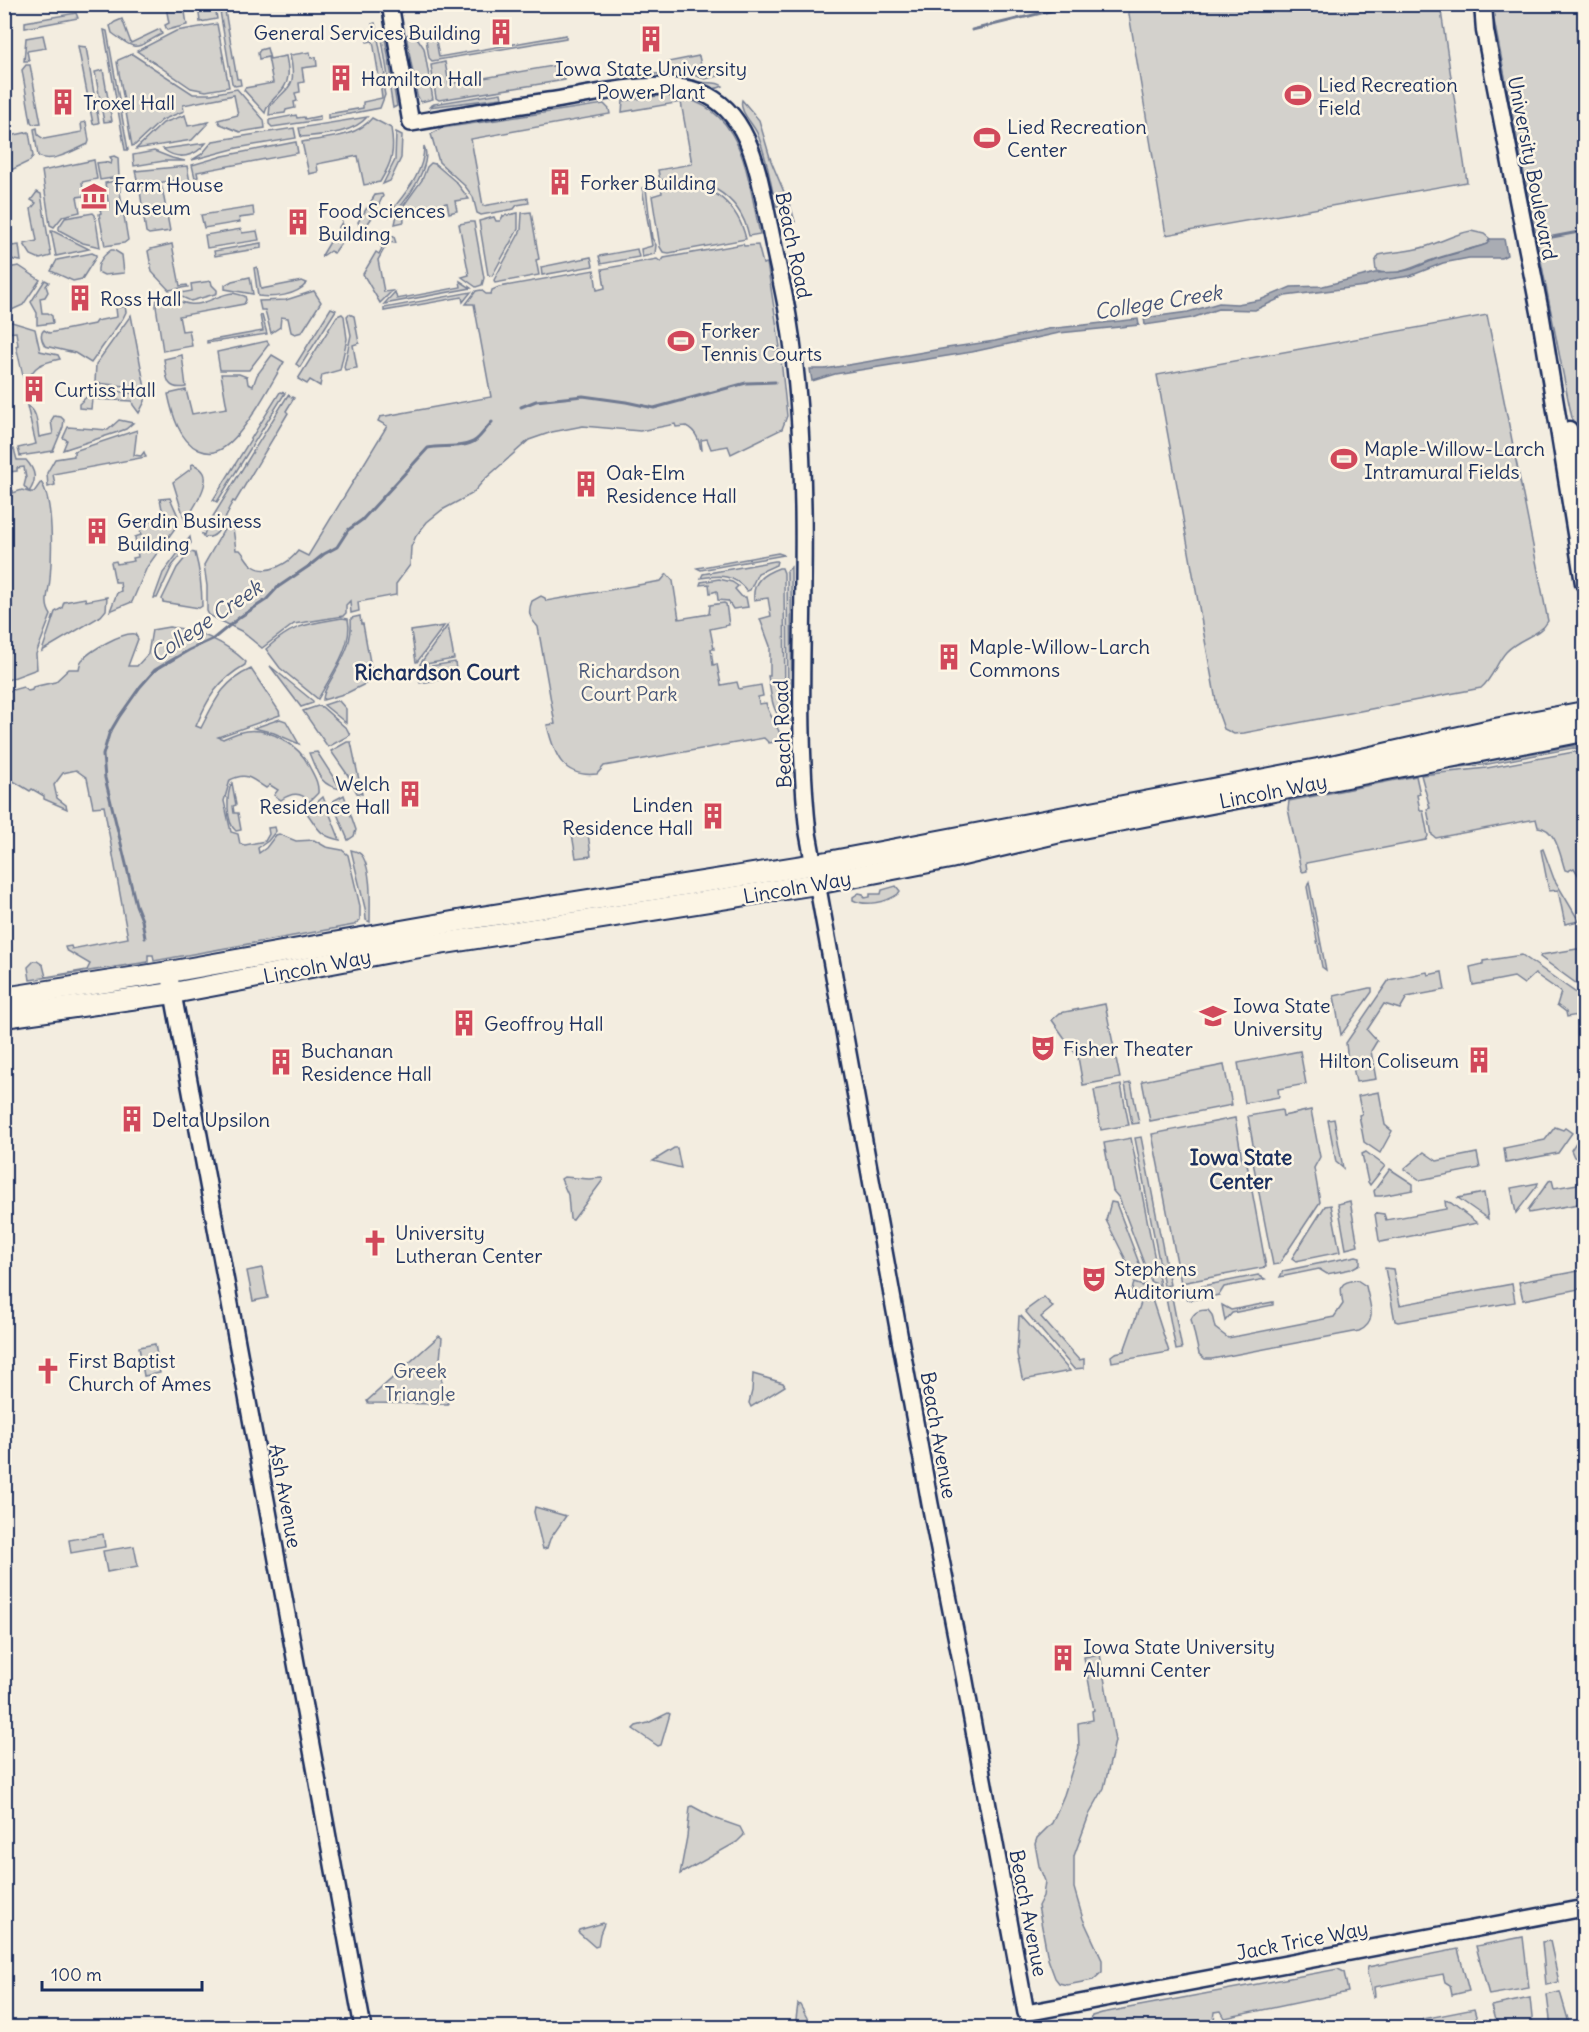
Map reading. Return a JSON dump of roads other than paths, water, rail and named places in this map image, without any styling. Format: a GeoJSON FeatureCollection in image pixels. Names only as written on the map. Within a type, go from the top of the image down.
{"type":"FeatureCollection","features":[{"type":"Feature","properties":{"kind":"main road","name":"University Boulevard"},"geometry":{"type":"LineString","coordinates":[[1476,4],[1485,31]]}},
{"type":"Feature","properties":{"kind":"main road","name":"University Boulevard"},"geometry":{"type":"LineString","coordinates":[[1483,4],[1485,31],[1540,312],[1584,583]]}},
{"type":"Feature","properties":{"kind":"main road","name":"University Boulevard"},"geometry":{"type":"LineString","coordinates":[[1540,312],[1584,492]]}},
{"type":"Feature","properties":{"kind":"main road"},"geometry":{"type":"LineString","coordinates":[[1584,699],[1551,728],[1584,741]]}},
{"type":"Feature","properties":{"kind":"main road","name":"Lincoln Way"},"geometry":{"type":"LineString","coordinates":[[1551,728],[1584,712]]}},
{"type":"Feature","properties":{"kind":"main road","name":"Lincoln Way"},"geometry":{"type":"LineString","coordinates":[[4,1017],[173,993],[814,874],[1318,769],[1551,728],[1584,731]]}},
{"type":"Feature","properties":{"kind":"main road","name":"Lincoln Way"},"geometry":{"type":"LineString","coordinates":[[4,998],[169,972],[481,917],[814,874]]}},
{"type":"Feature","properties":{"kind":"street","name":"Beach Road"},"geometry":{"type":"LineString","coordinates":[[390,4],[411,123],[595,94],[671,86],[686,87],[711,97],[728,110],[743,133],[758,176],[783,292],[792,340],[798,394],[803,508],[802,752],[806,818],[814,874]]}},
{"type":"Feature","properties":{"kind":"street","name":"Beach Avenue"},"geometry":{"type":"LineString","coordinates":[[814,874],[1026,2013]]}},
{"type":"Feature","properties":{"kind":"street","name":"Ash Avenue"},"geometry":{"type":"LineString","coordinates":[[169,972],[363,2028]]}},
{"type":"Feature","properties":{"kind":"street","name":"Jack Trice Way"},"geometry":{"type":"LineString","coordinates":[[1026,2013],[1584,1908]]}},
{"type":"Feature","properties":{"kind":"waterway"},"geometry":{"type":"LineString","coordinates":[[1573,4],[1580,10]]}},
{"type":"Feature","properties":{"kind":"waterway"},"geometry":{"type":"LineString","coordinates":[[972,30],[1070,6]]}},
{"type":"Feature","properties":{"kind":"waterway","name":"College Creek"},"geometry":{"type":"LineString","coordinates":[[1547,238],[1584,231]]}},
{"type":"Feature","properties":{"kind":"waterway","name":"College Creek"},"geometry":{"type":"LineString","coordinates":[[521,407],[536,401],[583,396],[654,408],[746,383],[775,382]]}},
{"type":"Feature","properties":{"kind":"waterway","name":"College Creek"},"geometry":{"type":"LineString","coordinates":[[145,938],[105,778],[103,755],[109,734],[119,717],[155,670],[213,639],[266,600],[278,587],[337,547],[348,530],[362,520],[428,448],[471,443],[492,422]]}},
{"type":"Feature","properties":{"kind":"place","name":"General Services Building"},"geometry":{"type":"Point","coordinates":[501,32]}},
{"type":"Feature","properties":{"kind":"place","name":"Iowa State University Power Plant"},"geometry":{"type":"Point","coordinates":[651,39]}},
{"type":"Feature","properties":{"kind":"place","name":"Hamilton Hall"},"geometry":{"type":"Point","coordinates":[341,78]}},
{"type":"Feature","properties":{"kind":"place","name":"Lied Recreation Field"},"geometry":{"type":"Point","coordinates":[1298,95]}},
{"type":"Feature","properties":{"kind":"place","name":"Troxel Hall"},"geometry":{"type":"Point","coordinates":[63,102]}},
{"type":"Feature","properties":{"kind":"place","name":"Lied Recreation Center"},"geometry":{"type":"Point","coordinates":[987,138]}},
{"type":"Feature","properties":{"kind":"place","name":"Forker Building"},"geometry":{"type":"Point","coordinates":[560,182]}},
{"type":"Feature","properties":{"kind":"place","name":"Farm House Museum"},"geometry":{"type":"Point","coordinates":[94,196]}},
{"type":"Feature","properties":{"kind":"place","name":"Food Sciences Building"},"geometry":{"type":"Point","coordinates":[298,222]}},
{"type":"Feature","properties":{"kind":"place","name":"Ross Hall"},"geometry":{"type":"Point","coordinates":[80,298]}},
{"type":"Feature","properties":{"kind":"place","name":"Forker Tennis Courts"},"geometry":{"type":"Point","coordinates":[681,341]}},
{"type":"Feature","properties":{"kind":"place","name":"Curtiss Hall"},"geometry":{"type":"Point","coordinates":[34,389]}},
{"type":"Feature","properties":{"kind":"place","name":"Maple-Willow-Larch Intramural Fields"},"geometry":{"type":"Point","coordinates":[1344,459]}},
{"type":"Feature","properties":{"kind":"place","name":"Oak-Elm Residence Hall"},"geometry":{"type":"Point","coordinates":[586,484]}},
{"type":"Feature","properties":{"kind":"place","name":"Gerdin Business Building"},"geometry":{"type":"Point","coordinates":[97,531]}},
{"type":"Feature","properties":{"kind":"place","name":"Maple-Willow-Larch Commons"},"geometry":{"type":"Point","coordinates":[949,657]}},
{"type":"Feature","properties":{"kind":"place","name":"Welch Residence Hall"},"geometry":{"type":"Point","coordinates":[410,794]}},
{"type":"Feature","properties":{"kind":"place","name":"Linden Residence Hall"},"geometry":{"type":"Point","coordinates":[713,816]}},
{"type":"Feature","properties":{"kind":"place","name":"Iowa State University"},"geometry":{"type":"Point","coordinates":[1213,1016]}},
{"type":"Feature","properties":{"kind":"place","name":"Geoffroy Hall"},"geometry":{"type":"Point","coordinates":[464,1023]}},
{"type":"Feature","properties":{"kind":"place","name":"Fisher Theater"},"geometry":{"type":"Point","coordinates":[1043,1048]}},
{"type":"Feature","properties":{"kind":"place","name":"Hilton Coliseum"},"geometry":{"type":"Point","coordinates":[1479,1060]}},
{"type":"Feature","properties":{"kind":"place","name":"Buchanan Residence Hall"},"geometry":{"type":"Point","coordinates":[281,1062]}},
{"type":"Feature","properties":{"kind":"place","name":"Delta Upsilon"},"geometry":{"type":"Point","coordinates":[132,1119]}},
{"type":"Feature","properties":{"kind":"place","name":"University Lutheran Center"},"geometry":{"type":"Point","coordinates":[375,1243]}},
{"type":"Feature","properties":{"kind":"place","name":"Stephens Auditorium"},"geometry":{"type":"Point","coordinates":[1094,1279]}},
{"type":"Feature","properties":{"kind":"place","name":"First Baptist Church of Ames"},"geometry":{"type":"Point","coordinates":[48,1371]}},
{"type":"Feature","properties":{"kind":"place","name":"Iowa State University Alumni Center"},"geometry":{"type":"Point","coordinates":[1063,1658]}},
{"type":"Feature","properties":{"kind":"district","name":"Richardson Court"},"geometry":{"type":"Point","coordinates":[437,672]}},
{"type":"Feature","properties":{"kind":"district","name":"Iowa State Center"},"geometry":{"type":"Point","coordinates":[1241,1169]}},
{"type":"Feature","properties":{"kind":"park label","name":"Richardson Court Park"},"geometry":{"type":"Point","coordinates":[629,682]}},
{"type":"Feature","properties":{"kind":"park label","name":"Greek Triangle"},"geometry":{"type":"Point","coordinates":[420,1382]}}]}
